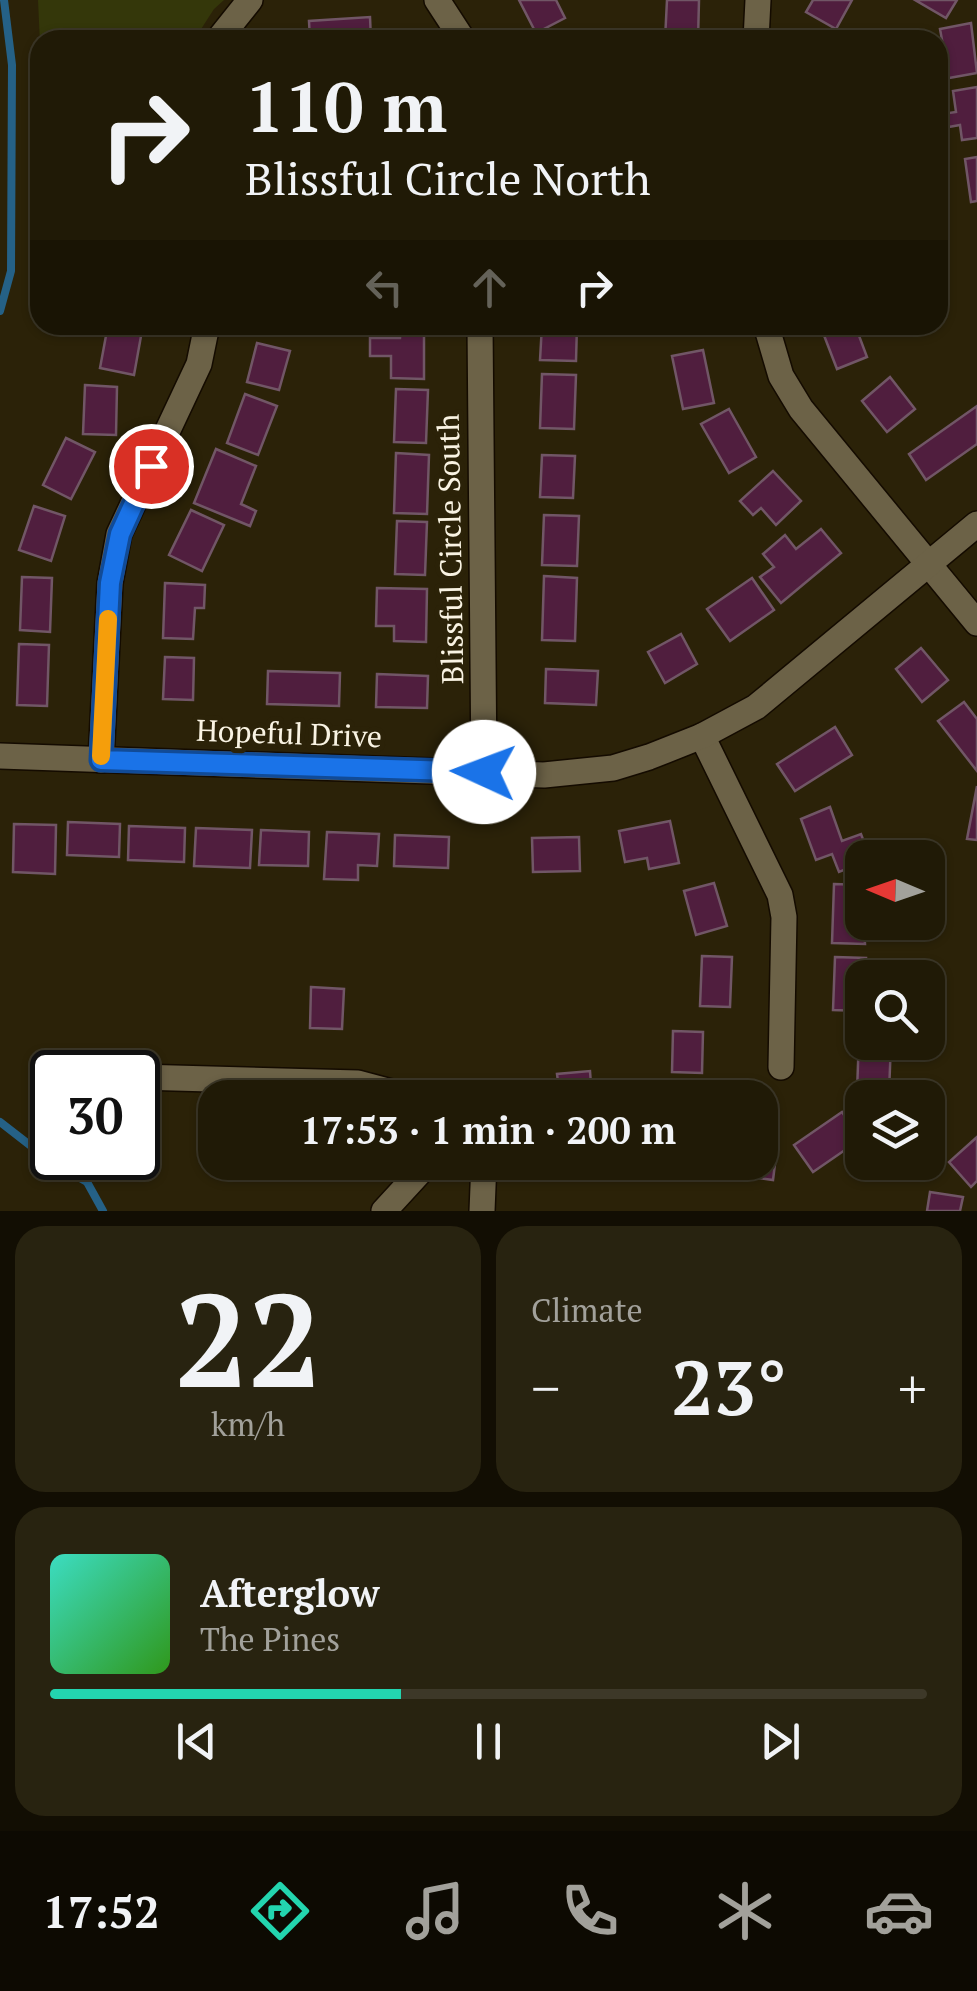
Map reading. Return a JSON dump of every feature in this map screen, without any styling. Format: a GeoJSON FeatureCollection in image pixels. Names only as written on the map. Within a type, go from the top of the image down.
{"type":"FeatureCollection","features":[{"type":"Feature","properties":{"kind":"street"},"geometry":{"type":"LineString","coordinates":[[226,30],[250,0]]}},
{"type":"Feature","properties":{"kind":"street"},"geometry":{"type":"LineString","coordinates":[[436,0],[456,30]]}},
{"type":"Feature","properties":{"kind":"street"},"geometry":{"type":"LineString","coordinates":[[756,30],[758,0]]}},
{"type":"Feature","properties":{"kind":"street"},"geometry":{"type":"LineString","coordinates":[[101,760],[110,583],[120,534],[199,364],[206,335]]}},
{"type":"Feature","properties":{"kind":"street","name":"Blissful Circle South"},"geometry":{"type":"LineString","coordinates":[[480,335],[484,772]]}},
{"type":"Feature","properties":{"kind":"street"},"geometry":{"type":"LineString","coordinates":[[769,335],[781,376],[801,409],[977,623]]}},
{"type":"Feature","properties":{"kind":"street","name":"Hopeful Drive"},"geometry":{"type":"LineString","coordinates":[[0,756],[544,775],[613,768],[702,736],[756,707],[977,524]]}},
{"type":"Feature","properties":{"kind":"street"},"geometry":{"type":"LineString","coordinates":[[702,736],[780,895],[784,916],[781,1067]]}},
{"type":"Feature","properties":{"kind":"street"},"geometry":{"type":"LineString","coordinates":[[160,1078],[248,1080]]}},
{"type":"Feature","properties":{"kind":"street"},"geometry":{"type":"LineString","coordinates":[[384,1211],[412,1180]]}},
{"type":"Feature","properties":{"kind":"street"},"geometry":{"type":"LineString","coordinates":[[482,1211],[483,1180]]}},
{"type":"Feature","properties":{"kind":"green space"},"geometry":{"type":"Polygon","coordinates":[[[38,0],[224,0],[200,30],[39,30],[38,0]]]}},
{"type":"Feature","properties":{"kind":"building"},"geometry":{"type":"Polygon","coordinates":[[[519,0],[556,0],[565,18],[534,30],[519,0]]]}},
{"type":"Feature","properties":{"kind":"building"},"geometry":{"type":"Polygon","coordinates":[[[667,0],[699,0],[698,30],[666,30],[667,0]]]}},
{"type":"Feature","properties":{"kind":"building"},"geometry":{"type":"Polygon","coordinates":[[[813,0],[852,0],[836,29],[806,12],[813,0]]]}},
{"type":"Feature","properties":{"kind":"building"},"geometry":{"type":"Polygon","coordinates":[[[915,0],[957,0],[946,18],[915,0]]]}},
{"type":"Feature","properties":{"kind":"building"},"geometry":{"type":"Polygon","coordinates":[[[370,17],[371,30],[309,30],[309,21],[370,17]]]}},
{"type":"Feature","properties":{"kind":"building"},"geometry":{"type":"Polygon","coordinates":[[[971,23],[977,73],[949,78],[948,30],[940,29],[971,23]]]}},
{"type":"Feature","properties":{"kind":"building"},"geometry":{"type":"Polygon","coordinates":[[[977,87],[977,138],[962,140],[960,125],[948,127],[948,113],[956,112],[953,91],[977,87]]]}},
{"type":"Feature","properties":{"kind":"building"},"geometry":{"type":"Polygon","coordinates":[[[977,157],[977,201],[971,202],[965,159],[977,157]]]}},
{"type":"Feature","properties":{"kind":"building"},"geometry":{"type":"Polygon","coordinates":[[[106,335],[141,335],[134,375],[100,368],[106,335]]]}},
{"type":"Feature","properties":{"kind":"building"},"geometry":{"type":"Polygon","coordinates":[[[424,335],[424,379],[391,378],[391,356],[370,356],[370,338],[424,335]]]}},
{"type":"Feature","properties":{"kind":"building"},"geometry":{"type":"Polygon","coordinates":[[[541,335],[577,335],[576,361],[540,360],[541,335]]]}},
{"type":"Feature","properties":{"kind":"building"},"geometry":{"type":"Polygon","coordinates":[[[824,335],[859,335],[867,357],[837,369],[824,335]]]}},
{"type":"Feature","properties":{"kind":"building"},"geometry":{"type":"Polygon","coordinates":[[[257,343],[290,351],[279,390],[247,382],[257,343]]]}},
{"type":"Feature","properties":{"kind":"building"},"geometry":{"type":"Polygon","coordinates":[[[703,350],[714,403],[683,409],[672,356],[703,350]]]}},
{"type":"Feature","properties":{"kind":"building"},"geometry":{"type":"Polygon","coordinates":[[[542,374],[576,375],[574,429],[540,428],[542,374]]]}},
{"type":"Feature","properties":{"kind":"building"},"geometry":{"type":"Polygon","coordinates":[[[890,377],[915,409],[887,432],[862,401],[890,377]]]}},
{"type":"Feature","properties":{"kind":"building"},"geometry":{"type":"Polygon","coordinates":[[[85,385],[117,387],[116,435],[83,434],[85,385]]]}},
{"type":"Feature","properties":{"kind":"building"},"geometry":{"type":"Polygon","coordinates":[[[396,389],[428,390],[426,443],[394,442],[396,389]]]}},
{"type":"Feature","properties":{"kind":"building"},"geometry":{"type":"Polygon","coordinates":[[[245,394],[277,406],[258,455],[227,443],[245,394]]]}},
{"type":"Feature","properties":{"kind":"building"},"geometry":{"type":"Polygon","coordinates":[[[977,406],[977,444],[926,480],[909,454],[977,406]]]}},
{"type":"Feature","properties":{"kind":"building"},"geometry":{"type":"Polygon","coordinates":[[[729,409],[756,457],[729,473],[701,424],[729,409]]]}},
{"type":"Feature","properties":{"kind":"building"},"geometry":{"type":"Polygon","coordinates":[[[66,438],[95,452],[71,499],[43,485],[66,438]]]}},
{"type":"Feature","properties":{"kind":"building"},"geometry":{"type":"Polygon","coordinates":[[[216,449],[256,466],[241,504],[256,511],[250,526],[194,503],[216,449]]]}},
{"type":"Feature","properties":{"kind":"building"},"geometry":{"type":"Polygon","coordinates":[[[396,453],[429,455],[427,514],[394,513],[396,453]]]}},
{"type":"Feature","properties":{"kind":"building"},"geometry":{"type":"Polygon","coordinates":[[[542,455],[575,456],[573,498],[540,497],[542,455]]]}},
{"type":"Feature","properties":{"kind":"building"},"geometry":{"type":"Polygon","coordinates":[[[773,471],[801,501],[776,525],[761,508],[753,515],[740,501],[773,471]]]}},
{"type":"Feature","properties":{"kind":"building"},"geometry":{"type":"Polygon","coordinates":[[[34,506],[65,516],[51,561],[19,550],[34,506]]]}},
{"type":"Feature","properties":{"kind":"building"},"geometry":{"type":"Polygon","coordinates":[[[191,510],[224,525],[202,571],[169,555],[191,510]]]}},
{"type":"Feature","properties":{"kind":"building"},"geometry":{"type":"Polygon","coordinates":[[[544,515],[579,516],[577,566],[542,565],[544,515]]]}},
{"type":"Feature","properties":{"kind":"building"},"geometry":{"type":"Polygon","coordinates":[[[397,521],[427,522],[425,575],[395,574],[397,521]]]}},
{"type":"Feature","properties":{"kind":"building"},"geometry":{"type":"Polygon","coordinates":[[[821,529],[841,553],[781,603],[760,577],[774,567],[763,554],[785,535],[796,549],[821,529]]]}},
{"type":"Feature","properties":{"kind":"building"},"geometry":{"type":"Polygon","coordinates":[[[544,576],[577,578],[575,641],[542,640],[544,576]]]}},
{"type":"Feature","properties":{"kind":"building"},"geometry":{"type":"Polygon","coordinates":[[[22,577],[52,578],[50,632],[20,630],[22,577]]]}},
{"type":"Feature","properties":{"kind":"building"},"geometry":{"type":"Polygon","coordinates":[[[752,578],[774,610],[730,641],[707,609],[752,578]]]}},
{"type":"Feature","properties":{"kind":"building"},"geometry":{"type":"Polygon","coordinates":[[[165,583],[205,585],[204,608],[195,608],[193,639],[163,638],[165,583]]]}},
{"type":"Feature","properties":{"kind":"building"},"geometry":{"type":"Polygon","coordinates":[[[377,588],[427,589],[426,642],[394,641],[394,626],[376,626],[377,588]]]}},
{"type":"Feature","properties":{"kind":"building"},"geometry":{"type":"Polygon","coordinates":[[[681,634],[697,664],[665,683],[648,652],[681,634]]]}},
{"type":"Feature","properties":{"kind":"building"},"geometry":{"type":"Polygon","coordinates":[[[19,644],[49,645],[47,706],[17,705],[19,644]]]}},
{"type":"Feature","properties":{"kind":"building"},"geometry":{"type":"Polygon","coordinates":[[[921,648],[948,680],[922,702],[896,669],[921,648]]]}},
{"type":"Feature","properties":{"kind":"building"},"geometry":{"type":"Polygon","coordinates":[[[165,657],[194,658],[193,700],[163,699],[165,657]]]}},
{"type":"Feature","properties":{"kind":"building"},"geometry":{"type":"Polygon","coordinates":[[[546,669],[598,671],[596,705],[545,703],[546,669]]]}},
{"type":"Feature","properties":{"kind":"building"},"geometry":{"type":"Polygon","coordinates":[[[268,671],[340,673],[339,706],[267,704],[268,671]]]}},
{"type":"Feature","properties":{"kind":"building"},"geometry":{"type":"Polygon","coordinates":[[[377,674],[428,676],[427,708],[376,707],[377,674]]]}},
{"type":"Feature","properties":{"kind":"building"},"geometry":{"type":"Polygon","coordinates":[[[964,702],[977,719],[977,771],[938,721],[964,702]]]}},
{"type":"Feature","properties":{"kind":"building"},"geometry":{"type":"Polygon","coordinates":[[[835,727],[852,755],[795,791],[777,764],[835,727]]]}},
{"type":"Feature","properties":{"kind":"building"},"geometry":{"type":"Polygon","coordinates":[[[977,786],[977,840],[967,839],[977,786]]]}},
{"type":"Feature","properties":{"kind":"building"},"geometry":{"type":"Polygon","coordinates":[[[830,807],[842,841],[861,834],[863,840],[845,840],[845,870],[839,872],[832,854],[816,860],[801,819],[830,807]]]}},
{"type":"Feature","properties":{"kind":"building"},"geometry":{"type":"Polygon","coordinates":[[[670,821],[679,863],[649,869],[647,858],[625,862],[619,831],[670,821]]]}},
{"type":"Feature","properties":{"kind":"building"},"geometry":{"type":"Polygon","coordinates":[[[68,822],[120,824],[119,857],[67,855],[68,822]]]}},
{"type":"Feature","properties":{"kind":"building"},"geometry":{"type":"Polygon","coordinates":[[[14,824],[56,825],[55,874],[13,872],[14,824]]]}},
{"type":"Feature","properties":{"kind":"building"},"geometry":{"type":"Polygon","coordinates":[[[129,826],[185,828],[184,862],[128,860],[129,826]]]}},
{"type":"Feature","properties":{"kind":"building"},"geometry":{"type":"Polygon","coordinates":[[[196,828],[252,830],[250,868],[194,866],[196,828]]]}},
{"type":"Feature","properties":{"kind":"building"},"geometry":{"type":"Polygon","coordinates":[[[261,830],[309,832],[308,866],[259,865],[261,830]]]}},
{"type":"Feature","properties":{"kind":"building"},"geometry":{"type":"Polygon","coordinates":[[[327,832],[379,834],[377,866],[358,865],[358,880],[324,879],[327,832]]]}},
{"type":"Feature","properties":{"kind":"building"},"geometry":{"type":"Polygon","coordinates":[[[395,835],[449,837],[448,868],[394,866],[395,835]]]}},
{"type":"Feature","properties":{"kind":"building"},"geometry":{"type":"Polygon","coordinates":[[[579,837],[580,871],[533,872],[532,838],[579,837]]]}},
{"type":"Feature","properties":{"kind":"building"},"geometry":{"type":"Polygon","coordinates":[[[714,883],[727,926],[696,935],[684,891],[714,883]]]}},
{"type":"Feature","properties":{"kind":"building"},"geometry":{"type":"Polygon","coordinates":[[[834,884],[845,884],[845,940],[865,940],[865,944],[832,943],[834,884]]]}},
{"type":"Feature","properties":{"kind":"building"},"geometry":{"type":"Polygon","coordinates":[[[702,956],[732,957],[730,1007],[700,1006],[702,956]]]}},
{"type":"Feature","properties":{"kind":"building"},"geometry":{"type":"Polygon","coordinates":[[[835,957],[866,958],[845,960],[845,1010],[833,1010],[835,957]]]}},
{"type":"Feature","properties":{"kind":"building"},"geometry":{"type":"Polygon","coordinates":[[[311,987],[344,989],[342,1029],[310,1028],[311,987]]]}},
{"type":"Feature","properties":{"kind":"building"},"geometry":{"type":"Polygon","coordinates":[[[673,1031],[703,1032],[702,1073],[672,1072],[673,1031]]]}},
{"type":"Feature","properties":{"kind":"building"},"geometry":{"type":"Polygon","coordinates":[[[858,1060],[890,1060],[890,1080],[857,1080],[858,1060]]]}},
{"type":"Feature","properties":{"kind":"building"},"geometry":{"type":"Polygon","coordinates":[[[590,1071],[591,1080],[558,1080],[557,1074],[590,1071]]]}},
{"type":"Feature","properties":{"kind":"building"},"geometry":{"type":"Polygon","coordinates":[[[842,1112],[845,1116],[845,1150],[813,1172],[794,1145],[842,1112]]]}},
{"type":"Feature","properties":{"kind":"building"},"geometry":{"type":"Polygon","coordinates":[[[977,1137],[977,1181],[971,1187],[949,1162],[977,1137]]]}},
{"type":"Feature","properties":{"kind":"building"},"geometry":{"type":"Polygon","coordinates":[[[930,1192],[963,1197],[960,1211],[927,1211],[930,1192]]]}},
{"type":"Feature","properties":{"kind":"waterway"},"geometry":{"type":"LineString","coordinates":[[0,311],[11,271],[12,65],[4,0]]}},
{"type":"Feature","properties":{"kind":"waterway"},"geometry":{"type":"LineString","coordinates":[[0,1122],[49,1160],[87,1182],[103,1211]]}},
{"type":"Feature","properties":{"kind":"slow traffic"},"geometry":{"type":"LineString","coordinates":[[101,756],[108,619]]}},
{"type":"Feature","properties":{"kind":"route"},"geometry":{"type":"LineString","coordinates":[[151,466],[120,534],[110,583],[101,760],[484,772]]}}]}
